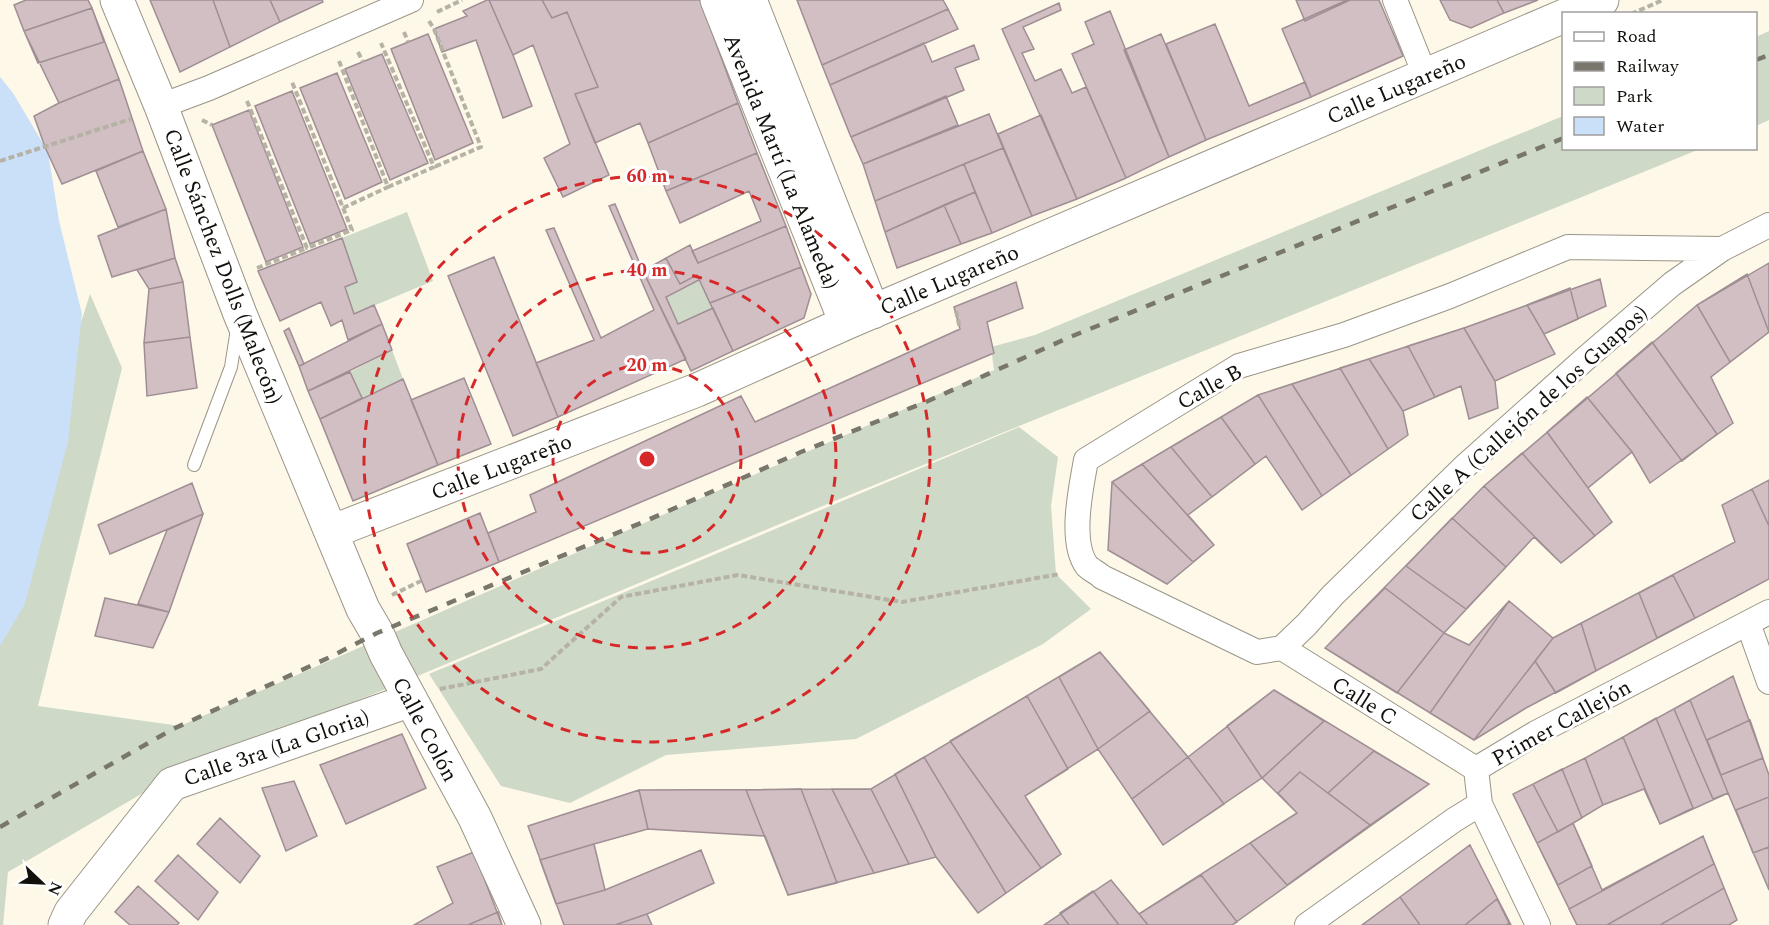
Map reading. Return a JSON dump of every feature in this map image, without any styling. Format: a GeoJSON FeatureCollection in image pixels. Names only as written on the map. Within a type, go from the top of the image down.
{"type":"FeatureCollection","features":[{"type":"Feature","properties":{"kind":"street","name":"Calle Sánchez Dolls (Malecón)"},"geometry":{"type":"LineString","coordinates":[[117,0],[161,106],[240,314],[331,532]]}},
{"type":"Feature","properties":{"kind":"street","name":"Avenida Martí (La Alameda)"},"geometry":{"type":"LineString","coordinates":[[717,0],[859,317]]}},
{"type":"Feature","properties":{"kind":"street","name":"Avenida Martí (La Alameda)"},"geometry":{"type":"LineString","coordinates":[[750,0],[859,317]]}},
{"type":"Feature","properties":{"kind":"street"},"geometry":{"type":"LineString","coordinates":[[1395,0],[1425,75]]}},
{"type":"Feature","properties":{"kind":"street"},"geometry":{"type":"LineString","coordinates":[[1575,12],[1602,0]]}},
{"type":"Feature","properties":{"kind":"street"},"geometry":{"type":"LineString","coordinates":[[161,106],[418,8]]}},
{"type":"Feature","properties":{"kind":"street","name":"Calle Lugareño"},"geometry":{"type":"LineString","coordinates":[[331,532],[698,390],[859,317],[1562,16]]}},
{"type":"Feature","properties":{"kind":"street","name":"Calle A (Callejón de los Guapos)"},"geometry":{"type":"LineString","coordinates":[[1282,648],[1463,468],[1672,284],[1722,249],[1769,225]]}},
{"type":"Feature","properties":{"kind":"street","name":"Calle B"},"geometry":{"type":"LineString","coordinates":[[1282,648],[1257,652],[1102,577],[1088,567],[1081,553],[1077,518],[1086,460],[1239,366],[1344,335],[1450,296],[1568,247],[1722,249]]}},
{"type":"Feature","properties":{"kind":"street","name":"Calle Colón"},"geometry":{"type":"LineString","coordinates":[[331,532],[363,609],[475,818],[524,925]]}},
{"type":"Feature","properties":{"kind":"street"},"geometry":{"type":"LineString","coordinates":[[1758,618],[1769,682]]}},
{"type":"Feature","properties":{"kind":"street","name":"Primer Callejón"},"geometry":{"type":"LineString","coordinates":[[1480,804],[1476,769],[1536,733],[1758,618]]}},
{"type":"Feature","properties":{"kind":"street","name":"Calle C"},"geometry":{"type":"LineString","coordinates":[[1282,648],[1476,769]]}},
{"type":"Feature","properties":{"kind":"street","name":"Calle 3ra (La Gloria)"},"geometry":{"type":"LineString","coordinates":[[66,920],[172,784],[411,700]]}},
{"type":"Feature","properties":{"kind":"street"},"geometry":{"type":"LineString","coordinates":[[1307,925],[1480,804],[1538,925]]}},
{"type":"Feature","properties":{"kind":"lane"},"geometry":{"type":"LineString","coordinates":[[194,465],[231,368],[240,314]]}},
{"type":"Feature","properties":{"kind":"path"},"geometry":{"type":"LineString","coordinates":[[435,13],[462,0]]}},
{"type":"Feature","properties":{"kind":"path"},"geometry":{"type":"LineString","coordinates":[[1636,12],[1663,0]]}},
{"type":"Feature","properties":{"kind":"path"},"geometry":{"type":"LineString","coordinates":[[343,208],[482,147],[434,30],[418,8]]}},
{"type":"Feature","properties":{"kind":"path"},"geometry":{"type":"LineString","coordinates":[[395,32],[403,28]]}},
{"type":"Feature","properties":{"kind":"path"},"geometry":{"type":"LineString","coordinates":[[379,39],[434,167]]}},
{"type":"Feature","properties":{"kind":"path"},"geometry":{"type":"LineString","coordinates":[[337,57],[388,187]]}},
{"type":"Feature","properties":{"kind":"path"},"geometry":{"type":"LineString","coordinates":[[249,271],[352,230],[290,76]]}},
{"type":"Feature","properties":{"kind":"path"},"geometry":{"type":"LineString","coordinates":[[245,95],[307,248]]}},
{"type":"Feature","properties":{"kind":"path"},"geometry":{"type":"LineString","coordinates":[[0,161],[142,115],[161,106]]}},
{"type":"Feature","properties":{"kind":"path"},"geometry":{"type":"LineString","coordinates":[[411,700],[441,688],[542,669],[621,597],[738,575],[902,602],[1056,574],[1102,577]]}},
{"type":"Feature","properties":{"kind":"path"},"geometry":{"type":"LineString","coordinates":[[390,585],[397,600]]}},
{"type":"Feature","properties":{"kind":"green space"},"geometry":{"type":"Polygon","coordinates":[[[1769,31],[1769,120],[1757,126],[1757,37],[1769,31]]]}},
{"type":"Feature","properties":{"kind":"green space"},"geometry":{"type":"Polygon","coordinates":[[[1562,116],[1562,150],[1698,150],[825,505],[396,685],[184,769],[8,872],[3,925],[0,925],[0,626],[65,373],[90,294],[122,368],[38,706],[180,726],[994,370],[991,347],[1035,335],[1562,116]]]}},
{"type":"Feature","properties":{"kind":"green space"},"geometry":{"type":"Polygon","coordinates":[[[407,212],[433,281],[354,314],[345,287],[357,282],[342,238],[407,212]]]}},
{"type":"Feature","properties":{"kind":"green space"},"geometry":{"type":"Polygon","coordinates":[[[699,280],[713,308],[678,324],[666,297],[699,280]]]}},
{"type":"Feature","properties":{"kind":"green space"},"geometry":{"type":"Polygon","coordinates":[[[392,350],[403,379],[362,398],[350,372],[392,350]]]}},
{"type":"Feature","properties":{"kind":"green space"},"geometry":{"type":"Polygon","coordinates":[[[1019,427],[1058,457],[1051,506],[1056,574],[1091,609],[1043,644],[856,739],[666,755],[570,803],[501,786],[429,674],[1019,427]]]}},
{"type":"Feature","properties":{"kind":"water"},"geometry":{"type":"Polygon","coordinates":[[[0,77],[13,93],[48,152],[59,221],[82,314],[68,442],[25,604],[0,646],[0,77]]]}},
{"type":"Feature","properties":{"kind":"building"},"geometry":{"type":"Polygon","coordinates":[[[26,0],[88,0],[92,8],[24,31],[14,5],[26,0]]]}},
{"type":"Feature","properties":{"kind":"building"},"geometry":{"type":"Polygon","coordinates":[[[150,0],[270,0],[280,22],[180,72],[150,0]]]}},
{"type":"Feature","properties":{"kind":"building"},"geometry":{"type":"Polygon","coordinates":[[[213,0],[270,0],[280,22],[230,47],[213,0]]]}},
{"type":"Feature","properties":{"kind":"building"},"geometry":{"type":"Polygon","coordinates":[[[270,0],[322,0],[323,2],[280,22],[270,0]]]}},
{"type":"Feature","properties":{"kind":"building"},"geometry":{"type":"Polygon","coordinates":[[[489,0],[513,55],[532,106],[503,118],[476,40],[442,52],[434,29],[467,16],[463,11],[489,0]]]}},
{"type":"Feature","properties":{"kind":"building"},"geometry":{"type":"Polygon","coordinates":[[[489,0],[542,0],[552,18],[567,12],[598,87],[575,94],[609,175],[563,197],[544,158],[570,144],[533,45],[513,55],[489,0]]]}},
{"type":"Feature","properties":{"kind":"building"},"geometry":{"type":"Polygon","coordinates":[[[542,0],[700,0],[738,103],[648,143],[640,123],[595,143],[575,94],[598,87],[567,12],[552,18],[542,0]]]}},
{"type":"Feature","properties":{"kind":"building"},"geometry":{"type":"Polygon","coordinates":[[[797,0],[943,0],[948,9],[822,65],[797,0]]]}},
{"type":"Feature","properties":{"kind":"building"},"geometry":{"type":"Polygon","coordinates":[[[1296,0],[1350,0],[1305,21],[1296,0]]]}},
{"type":"Feature","properties":{"kind":"building"},"geometry":{"type":"Polygon","coordinates":[[[1347,0],[1379,0],[1403,56],[1311,97],[1282,29],[1347,0]]]}},
{"type":"Feature","properties":{"kind":"building"},"geometry":{"type":"Polygon","coordinates":[[[1440,0],[1497,0],[1504,13],[1471,28],[1450,20],[1440,0]]]}},
{"type":"Feature","properties":{"kind":"building"},"geometry":{"type":"Polygon","coordinates":[[[1497,0],[1538,0],[1504,13],[1497,0]]]}},
{"type":"Feature","properties":{"kind":"building"},"geometry":{"type":"Polygon","coordinates":[[[1059,3],[1061,10],[1023,27],[1034,49],[1022,53],[1035,81],[1061,69],[1072,93],[1086,87],[1126,178],[1077,199],[1002,29],[1059,3]]]}},
{"type":"Feature","properties":{"kind":"building"},"geometry":{"type":"Polygon","coordinates":[[[92,8],[119,79],[59,103],[24,31],[92,8]]]}},
{"type":"Feature","properties":{"kind":"building"},"geometry":{"type":"Polygon","coordinates":[[[92,8],[104,42],[38,63],[24,31],[92,8]]]}},
{"type":"Feature","properties":{"kind":"building"},"geometry":{"type":"Polygon","coordinates":[[[948,9],[958,29],[830,85],[822,65],[948,9]]]}},
{"type":"Feature","properties":{"kind":"building"},"geometry":{"type":"Polygon","coordinates":[[[1110,11],[1169,157],[1126,178],[1072,54],[1094,44],[1085,22],[1110,11]]]}},
{"type":"Feature","properties":{"kind":"building"},"geometry":{"type":"Polygon","coordinates":[[[1215,24],[1249,106],[1305,82],[1311,97],[1206,140],[1166,44],[1215,24]]]}},
{"type":"Feature","properties":{"kind":"building"},"geometry":{"type":"Polygon","coordinates":[[[428,34],[473,143],[435,160],[391,49],[428,34]]]}},
{"type":"Feature","properties":{"kind":"building"},"geometry":{"type":"Polygon","coordinates":[[[1161,34],[1206,140],[1169,157],[1124,50],[1161,34]]]}},
{"type":"Feature","properties":{"kind":"building"},"geometry":{"type":"Polygon","coordinates":[[[924,43],[932,62],[974,45],[979,59],[955,68],[964,90],[851,137],[830,85],[924,43]]]}},
{"type":"Feature","properties":{"kind":"building"},"geometry":{"type":"Polygon","coordinates":[[[382,54],[428,163],[390,180],[345,69],[382,54]]]}},
{"type":"Feature","properties":{"kind":"building"},"geometry":{"type":"Polygon","coordinates":[[[337,73],[382,182],[345,199],[300,88],[337,73]]]}},
{"type":"Feature","properties":{"kind":"building"},"geometry":{"type":"Polygon","coordinates":[[[119,79],[143,151],[62,184],[34,116],[59,103],[119,79]]]}},
{"type":"Feature","properties":{"kind":"building"},"geometry":{"type":"Polygon","coordinates":[[[292,91],[347,229],[310,244],[255,106],[292,91]]]}},
{"type":"Feature","properties":{"kind":"building"},"geometry":{"type":"Polygon","coordinates":[[[946,96],[958,125],[863,164],[851,137],[946,96]]]}},
{"type":"Feature","properties":{"kind":"building"},"geometry":{"type":"Polygon","coordinates":[[[738,103],[757,153],[666,191],[648,143],[738,103]]]}},
{"type":"Feature","properties":{"kind":"building"},"geometry":{"type":"Polygon","coordinates":[[[249,110],[303,247],[266,262],[212,125],[249,110]]]}},
{"type":"Feature","properties":{"kind":"building"},"geometry":{"type":"Polygon","coordinates":[[[989,114],[1003,148],[875,201],[863,164],[989,114]]]}},
{"type":"Feature","properties":{"kind":"building"},"geometry":{"type":"Polygon","coordinates":[[[1041,115],[1077,199],[1032,216],[998,134],[1041,115]]]}},
{"type":"Feature","properties":{"kind":"building"},"geometry":{"type":"Polygon","coordinates":[[[1003,148],[1032,216],[992,233],[964,164],[1003,148]]]}},
{"type":"Feature","properties":{"kind":"building"},"geometry":{"type":"Polygon","coordinates":[[[143,151],[166,209],[118,227],[96,171],[143,151]]]}},
{"type":"Feature","properties":{"kind":"building"},"geometry":{"type":"Polygon","coordinates":[[[757,153],[786,226],[698,263],[692,251],[761,221],[749,191],[680,223],[666,191],[757,153]]]}},
{"type":"Feature","properties":{"kind":"building"},"geometry":{"type":"Polygon","coordinates":[[[757,153],[786,226],[698,263],[692,251],[761,221],[749,191],[680,223],[666,191],[757,153]]]}},
{"type":"Feature","properties":{"kind":"building"},"geometry":{"type":"Polygon","coordinates":[[[964,164],[975,192],[885,232],[875,201],[964,164]]]}},
{"type":"Feature","properties":{"kind":"building"},"geometry":{"type":"Polygon","coordinates":[[[975,192],[992,233],[961,244],[944,205],[975,192]]]}},
{"type":"Feature","properties":{"kind":"building"},"geometry":{"type":"Polygon","coordinates":[[[615,204],[643,271],[686,359],[558,417],[536,363],[594,340],[546,230],[554,228],[601,338],[654,310],[609,206],[615,204]]]}},
{"type":"Feature","properties":{"kind":"building"},"geometry":{"type":"Polygon","coordinates":[[[944,205],[961,244],[897,268],[885,232],[944,205]]]}},
{"type":"Feature","properties":{"kind":"building"},"geometry":{"type":"Polygon","coordinates":[[[166,209],[175,258],[112,277],[98,236],[166,209]]]}},
{"type":"Feature","properties":{"kind":"building"},"geometry":{"type":"Polygon","coordinates":[[[786,226],[801,267],[710,303],[697,275],[680,284],[666,258],[690,245],[698,263],[786,226]]]}},
{"type":"Feature","properties":{"kind":"building"},"geometry":{"type":"Polygon","coordinates":[[[342,238],[357,282],[345,287],[354,314],[374,305],[382,324],[348,340],[342,320],[331,326],[321,302],[280,321],[258,271],[342,238]]]}},
{"type":"Feature","properties":{"kind":"building"},"geometry":{"type":"Polygon","coordinates":[[[494,257],[558,417],[513,436],[448,276],[494,257]]]}},
{"type":"Feature","properties":{"kind":"building"},"geometry":{"type":"Polygon","coordinates":[[[175,258],[183,282],[149,289],[137,270],[175,258]]]}},
{"type":"Feature","properties":{"kind":"building"},"geometry":{"type":"Polygon","coordinates":[[[666,258],[680,284],[697,275],[699,280],[666,297],[678,324],[713,308],[733,351],[691,371],[643,271],[666,258]]]}},
{"type":"Feature","properties":{"kind":"building"},"geometry":{"type":"Polygon","coordinates":[[[1769,263],[1769,332],[1711,377],[1733,423],[1650,483],[1632,452],[1588,488],[1612,522],[1561,563],[1534,537],[1444,633],[1469,645],[1509,601],[1553,638],[1735,542],[1722,505],[1769,480],[1769,579],[1526,708],[1474,740],[1325,648],[1484,486],[1697,305],[1769,263]]]}},
{"type":"Feature","properties":{"kind":"building"},"geometry":{"type":"Polygon","coordinates":[[[801,267],[811,294],[804,318],[733,351],[710,303],[801,267]]]}},
{"type":"Feature","properties":{"kind":"building"},"geometry":{"type":"Polygon","coordinates":[[[1747,274],[1769,332],[1730,362],[1697,305],[1747,274]]]}},
{"type":"Feature","properties":{"kind":"building"},"geometry":{"type":"Polygon","coordinates":[[[1600,279],[1606,306],[1544,334],[1555,354],[1495,381],[1498,408],[1469,419],[1461,386],[1403,411],[1408,435],[1302,510],[1266,456],[1188,515],[1214,545],[1167,584],[1108,550],[1112,482],[1258,395],[1464,328],[1600,279]]]}},
{"type":"Feature","properties":{"kind":"building"},"geometry":{"type":"Polygon","coordinates":[[[183,282],[190,337],[144,343],[149,289],[183,282]]]}},
{"type":"Feature","properties":{"kind":"building"},"geometry":{"type":"Polygon","coordinates":[[[1016,282],[1023,308],[987,322],[994,353],[499,562],[488,533],[536,512],[530,495],[741,396],[755,422],[960,329],[954,307],[1016,282]]]}},
{"type":"Feature","properties":{"kind":"building"},"geometry":{"type":"Polygon","coordinates":[[[1570,288],[1578,319],[1544,334],[1527,305],[1570,288]]]}},
{"type":"Feature","properties":{"kind":"building"},"geometry":{"type":"Polygon","coordinates":[[[382,324],[392,350],[308,391],[299,366],[382,324]]]}},
{"type":"Feature","properties":{"kind":"building"},"geometry":{"type":"Polygon","coordinates":[[[289,328],[304,364],[299,366],[284,331],[289,328]]]}},
{"type":"Feature","properties":{"kind":"building"},"geometry":{"type":"Polygon","coordinates":[[[1464,328],[1495,381],[1498,408],[1469,419],[1461,386],[1435,397],[1408,346],[1464,328]]]}},
{"type":"Feature","properties":{"kind":"building"},"geometry":{"type":"Polygon","coordinates":[[[190,337],[197,388],[147,396],[144,343],[190,337]]]}},
{"type":"Feature","properties":{"kind":"building"},"geometry":{"type":"Polygon","coordinates":[[[1652,342],[1717,434],[1682,461],[1616,373],[1652,342]]]}},
{"type":"Feature","properties":{"kind":"building"},"geometry":{"type":"Polygon","coordinates":[[[1369,359],[1403,411],[1408,435],[1388,449],[1340,368],[1369,359]]]}},
{"type":"Feature","properties":{"kind":"building"},"geometry":{"type":"Polygon","coordinates":[[[350,372],[362,398],[320,419],[308,391],[350,372]]]}},
{"type":"Feature","properties":{"kind":"building"},"geometry":{"type":"Polygon","coordinates":[[[464,378],[491,444],[438,465],[411,400],[464,378]]]}},
{"type":"Feature","properties":{"kind":"building"},"geometry":{"type":"Polygon","coordinates":[[[403,379],[438,465],[353,501],[320,419],[403,379]]]}},
{"type":"Feature","properties":{"kind":"building"},"geometry":{"type":"Polygon","coordinates":[[[1292,384],[1351,475],[1322,496],[1258,395],[1292,384]]]}},
{"type":"Feature","properties":{"kind":"building"},"geometry":{"type":"Polygon","coordinates":[[[1587,397],[1632,452],[1588,488],[1547,432],[1587,397]]]}},
{"type":"Feature","properties":{"kind":"building"},"geometry":{"type":"Polygon","coordinates":[[[1221,417],[1255,464],[1212,497],[1171,447],[1221,417]]]}},
{"type":"Feature","properties":{"kind":"building"},"geometry":{"type":"Polygon","coordinates":[[[1522,453],[1595,536],[1561,563],[1484,486],[1522,453]]]}},
{"type":"Feature","properties":{"kind":"building"},"geometry":{"type":"Polygon","coordinates":[[[1142,464],[1214,545],[1193,562],[1112,482],[1142,464]]]}},
{"type":"Feature","properties":{"kind":"building"},"geometry":{"type":"Polygon","coordinates":[[[1769,480],[1769,526],[1752,489],[1769,480]]]}},
{"type":"Feature","properties":{"kind":"building"},"geometry":{"type":"Polygon","coordinates":[[[192,483],[203,514],[110,554],[98,525],[192,483]]]}},
{"type":"Feature","properties":{"kind":"building"},"geometry":{"type":"Polygon","coordinates":[[[480,513],[499,562],[426,592],[407,544],[480,513]]]}},
{"type":"Feature","properties":{"kind":"building"},"geometry":{"type":"Polygon","coordinates":[[[203,514],[169,612],[138,604],[167,530],[203,514]]]}},
{"type":"Feature","properties":{"kind":"building"},"geometry":{"type":"Polygon","coordinates":[[[1452,518],[1506,567],[1466,609],[1406,566],[1452,518]]]}},
{"type":"Feature","properties":{"kind":"building"},"geometry":{"type":"Polygon","coordinates":[[[1673,575],[1695,618],[1657,638],[1639,593],[1673,575]]]}},
{"type":"Feature","properties":{"kind":"building"},"geometry":{"type":"Polygon","coordinates":[[[1385,588],[1444,633],[1397,693],[1325,648],[1385,588]]]}},
{"type":"Feature","properties":{"kind":"building"},"geometry":{"type":"Polygon","coordinates":[[[105,598],[169,612],[153,648],[95,636],[105,598]]]}},
{"type":"Feature","properties":{"kind":"building"},"geometry":{"type":"Polygon","coordinates":[[[1509,601],[1553,638],[1474,740],[1430,713],[1509,601]]]}},
{"type":"Feature","properties":{"kind":"building"},"geometry":{"type":"Polygon","coordinates":[[[1581,623],[1596,671],[1556,693],[1535,661],[1553,638],[1581,623]]]}},
{"type":"Feature","properties":{"kind":"building"},"geometry":{"type":"Polygon","coordinates":[[[1100,652],[1188,757],[1274,690],[1429,784],[1232,925],[1044,925],[1111,880],[1139,914],[1297,813],[1262,778],[1163,845],[1098,749],[1025,796],[1061,854],[978,913],[936,857],[788,895],[765,836],[648,829],[639,790],[871,789],[1100,652]]]}},
{"type":"Feature","properties":{"kind":"building"},"geometry":{"type":"Polygon","coordinates":[[[1100,652],[1150,711],[1098,749],[1059,677],[1100,652]]]}},
{"type":"Feature","properties":{"kind":"building"},"geometry":{"type":"Polygon","coordinates":[[[1733,676],[1769,775],[1769,890],[1728,793],[1660,824],[1644,789],[1603,805],[1585,758],[1733,676]]]}},
{"type":"Feature","properties":{"kind":"building"},"geometry":{"type":"Polygon","coordinates":[[[1274,690],[1324,721],[1262,778],[1227,726],[1274,690]]]}},
{"type":"Feature","properties":{"kind":"building"},"geometry":{"type":"Polygon","coordinates":[[[1027,696],[1068,769],[1025,796],[1061,854],[1041,868],[950,741],[1027,696]]]}},
{"type":"Feature","properties":{"kind":"building"},"geometry":{"type":"Polygon","coordinates":[[[1690,700],[1728,793],[1713,799],[1674,709],[1690,700]]]}},
{"type":"Feature","properties":{"kind":"building"},"geometry":{"type":"Polygon","coordinates":[[[1656,718],[1693,808],[1660,824],[1623,737],[1656,718]]]}},
{"type":"Feature","properties":{"kind":"building"},"geometry":{"type":"Polygon","coordinates":[[[1750,720],[1763,758],[1721,775],[1707,740],[1750,720]]]}},
{"type":"Feature","properties":{"kind":"building"},"geometry":{"type":"Polygon","coordinates":[[[402,734],[426,788],[346,824],[320,765],[402,734]]]}},
{"type":"Feature","properties":{"kind":"building"},"geometry":{"type":"Polygon","coordinates":[[[1374,751],[1429,784],[1370,825],[1328,793],[1374,751]]]}},
{"type":"Feature","properties":{"kind":"building"},"geometry":{"type":"Polygon","coordinates":[[[924,757],[1006,893],[978,913],[936,857],[895,774],[924,757]]]}},
{"type":"Feature","properties":{"kind":"building"},"geometry":{"type":"Polygon","coordinates":[[[1188,757],[1224,804],[1163,845],[1132,799],[1188,757]]]}},
{"type":"Feature","properties":{"kind":"building"},"geometry":{"type":"Polygon","coordinates":[[[1585,758],[1603,805],[1573,823],[1602,890],[1703,836],[1737,920],[1729,925],[1577,925],[1513,794],[1585,758]]]}},
{"type":"Feature","properties":{"kind":"building"},"geometry":{"type":"Polygon","coordinates":[[[1562,769],[1582,818],[1558,832],[1533,784],[1562,769]]]}},
{"type":"Feature","properties":{"kind":"building"},"geometry":{"type":"Polygon","coordinates":[[[1300,772],[1370,825],[1287,885],[1250,843],[1297,813],[1278,793],[1300,772]]]}},
{"type":"Feature","properties":{"kind":"building"},"geometry":{"type":"Polygon","coordinates":[[[294,781],[317,836],[286,851],[262,788],[294,781]]]}},
{"type":"Feature","properties":{"kind":"building"},"geometry":{"type":"Polygon","coordinates":[[[801,789],[837,883],[788,895],[746,790],[801,789]]]}},
{"type":"Feature","properties":{"kind":"building"},"geometry":{"type":"Polygon","coordinates":[[[832,789],[871,789],[909,864],[874,873],[832,789]]]}},
{"type":"Feature","properties":{"kind":"building"},"geometry":{"type":"Polygon","coordinates":[[[639,790],[648,829],[594,844],[605,890],[701,850],[714,883],[647,914],[652,925],[564,925],[528,826],[639,790]]]}},
{"type":"Feature","properties":{"kind":"building"},"geometry":{"type":"Polygon","coordinates":[[[1769,797],[1769,847],[1753,853],[1736,810],[1769,797]]]}},
{"type":"Feature","properties":{"kind":"building"},"geometry":{"type":"Polygon","coordinates":[[[220,818],[260,856],[240,883],[197,844],[220,818]]]}},
{"type":"Feature","properties":{"kind":"building"},"geometry":{"type":"Polygon","coordinates":[[[1573,823],[1592,866],[1558,885],[1537,843],[1573,823]]]}},
{"type":"Feature","properties":{"kind":"building"},"geometry":{"type":"Polygon","coordinates":[[[1703,836],[1714,864],[1607,925],[1577,925],[1569,909],[1703,836]]]}},
{"type":"Feature","properties":{"kind":"building"},"geometry":{"type":"Polygon","coordinates":[[[594,844],[605,890],[556,904],[540,860],[594,844]]]}},
{"type":"Feature","properties":{"kind":"building"},"geometry":{"type":"Polygon","coordinates":[[[1470,845],[1511,925],[1362,925],[1400,897],[1470,845]]]}},
{"type":"Feature","properties":{"kind":"building"},"geometry":{"type":"Polygon","coordinates":[[[474,852],[502,925],[414,925],[453,903],[437,867],[474,852]]]}},
{"type":"Feature","properties":{"kind":"building"},"geometry":{"type":"Polygon","coordinates":[[[178,855],[218,892],[198,920],[155,881],[178,855]]]}},
{"type":"Feature","properties":{"kind":"building"},"geometry":{"type":"Polygon","coordinates":[[[1201,875],[1237,922],[1232,925],[1148,925],[1139,914],[1201,875]]]}},
{"type":"Feature","properties":{"kind":"building"},"geometry":{"type":"Polygon","coordinates":[[[138,886],[179,923],[177,925],[130,925],[115,912],[138,886]]]}},
{"type":"Feature","properties":{"kind":"building"},"geometry":{"type":"Polygon","coordinates":[[[1724,888],[1737,920],[1729,925],[1660,925],[1724,888]]]}},
{"type":"Feature","properties":{"kind":"building"},"geometry":{"type":"Polygon","coordinates":[[[1093,891],[1119,925],[1069,925],[1060,913],[1093,891]]]}},
{"type":"Feature","properties":{"kind":"building"},"geometry":{"type":"Polygon","coordinates":[[[1400,897],[1420,925],[1362,925],[1400,897]]]}},
{"type":"Feature","properties":{"kind":"building"},"geometry":{"type":"Polygon","coordinates":[[[1497,899],[1509,923],[1506,925],[1465,925],[1497,899]]]}},
{"type":"Feature","properties":{"kind":"building"},"geometry":{"type":"Polygon","coordinates":[[[498,912],[502,925],[468,925],[498,912]]]}},
{"type":"Feature","properties":{"kind":"building"},"geometry":{"type":"Polygon","coordinates":[[[647,914],[652,925],[615,925],[647,914]]]}},
{"type":"Feature","properties":{"kind":"railway"},"geometry":{"type":"LineString","coordinates":[[1757,60],[1769,55]]}},
{"type":"Feature","properties":{"kind":"railway"},"geometry":{"type":"LineString","coordinates":[[0,827],[173,729],[377,633],[648,520],[801,452],[928,401],[1070,337],[1562,139]]}}]}
